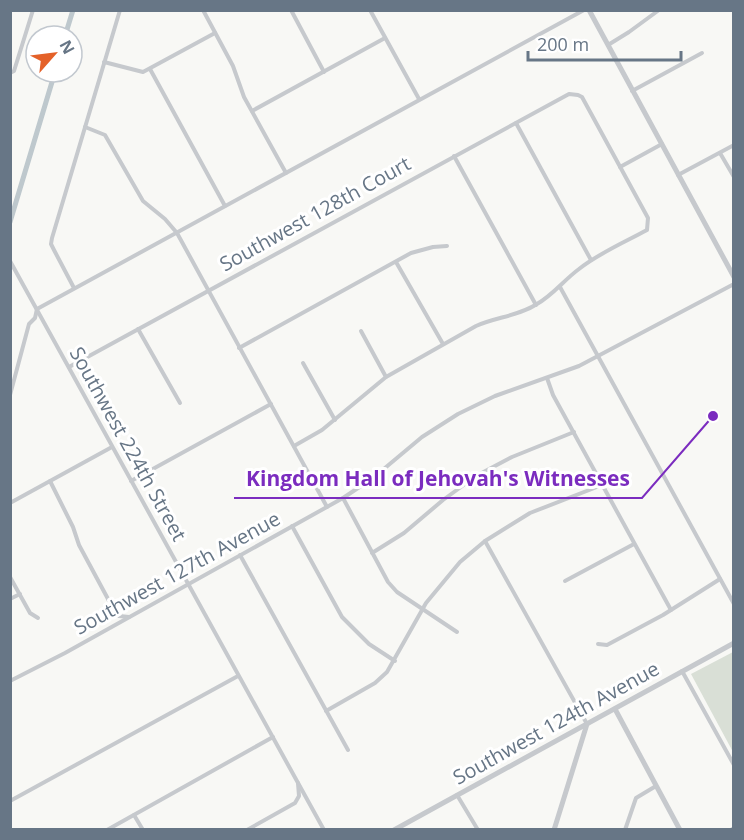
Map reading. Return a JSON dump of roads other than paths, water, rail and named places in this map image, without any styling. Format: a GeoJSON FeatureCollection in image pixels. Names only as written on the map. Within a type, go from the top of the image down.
{"type":"FeatureCollection","features":[{"type":"Feature","properties":{"kind":"street"},"geometry":{"type":"LineString","coordinates":[[10,73],[17,65],[33,10]]}},
{"type":"Feature","properties":{"kind":"street"},"geometry":{"type":"LineString","coordinates":[[74,289],[51,244],[120,10]]}},
{"type":"Feature","properties":{"kind":"street"},"geometry":{"type":"LineString","coordinates":[[203,10],[233,66],[252,111],[286,173]]}},
{"type":"Feature","properties":{"kind":"street"},"geometry":{"type":"LineString","coordinates":[[291,10],[324,72]]}},
{"type":"Feature","properties":{"kind":"street"},"geometry":{"type":"LineString","coordinates":[[370,10],[419,99]]}},
{"type":"Feature","properties":{"kind":"street"},"geometry":{"type":"LineString","coordinates":[[10,395],[29,324],[35,318],[37,309],[584,10]]}},
{"type":"Feature","properties":{"kind":"street"},"geometry":{"type":"LineString","coordinates":[[589,10],[734,277]]}},
{"type":"Feature","properties":{"kind":"street"},"geometry":{"type":"LineString","coordinates":[[608,45],[623,37],[659,10]]}},
{"type":"Feature","properties":{"kind":"street"},"geometry":{"type":"LineString","coordinates":[[104,62],[143,72],[215,33]]}},
{"type":"Feature","properties":{"kind":"street"},"geometry":{"type":"LineString","coordinates":[[252,111],[385,38]]}},
{"type":"Feature","properties":{"kind":"street"},"geometry":{"type":"LineString","coordinates":[[632,91],[702,53]]}},
{"type":"Feature","properties":{"kind":"street"},"geometry":{"type":"LineString","coordinates":[[150,69],[225,206]]}},
{"type":"Feature","properties":{"kind":"street","name":"Southwest 128th Court"},"geometry":{"type":"LineString","coordinates":[[69,367],[569,94],[578,94],[582,97],[620,167]]}},
{"type":"Feature","properties":{"kind":"street"},"geometry":{"type":"LineString","coordinates":[[516,123],[591,260]]}},
{"type":"Feature","properties":{"kind":"street"},"geometry":{"type":"LineString","coordinates":[[85,127],[105,135],[143,201],[165,219],[177,233],[327,507]]}},
{"type":"Feature","properties":{"kind":"street"},"geometry":{"type":"LineString","coordinates":[[294,446],[335,420],[386,377],[490,320],[536,305],[560,287],[579,268],[647,230],[648,218],[620,167],[662,144]]}},
{"type":"Feature","properties":{"kind":"street"},"geometry":{"type":"LineString","coordinates":[[678,175],[734,146]]}},
{"type":"Feature","properties":{"kind":"street"},"geometry":{"type":"LineString","coordinates":[[720,153],[734,177]]}},
{"type":"Feature","properties":{"kind":"street"},"geometry":{"type":"LineString","coordinates":[[454,156],[536,305]]}},
{"type":"Feature","properties":{"kind":"street"},"geometry":{"type":"LineString","coordinates":[[239,348],[396,262],[423,249],[447,246]]}},
{"type":"Feature","properties":{"kind":"street","name":"Southwest 224th Street"},"geometry":{"type":"LineString","coordinates":[[10,261],[324,830]]}},
{"type":"Feature","properties":{"kind":"street"},"geometry":{"type":"LineString","coordinates":[[396,262],[443,344]]}},
{"type":"Feature","properties":{"kind":"street","name":"Southwest 127th Avenue"},"geometry":{"type":"LineString","coordinates":[[10,681],[343,498],[373,478],[412,445],[449,419],[495,396],[579,366],[734,284]]}},
{"type":"Feature","properties":{"kind":"street"},"geometry":{"type":"LineString","coordinates":[[560,287],[734,604]]}},
{"type":"Feature","properties":{"kind":"street"},"geometry":{"type":"LineString","coordinates":[[138,329],[180,403]]}},
{"type":"Feature","properties":{"kind":"street"},"geometry":{"type":"LineString","coordinates":[[361,331],[386,377]]}},
{"type":"Feature","properties":{"kind":"street"},"geometry":{"type":"LineString","coordinates":[[303,363],[335,420]]}},
{"type":"Feature","properties":{"kind":"street"},"geometry":{"type":"LineString","coordinates":[[547,378],[553,395],[671,610]]}},
{"type":"Feature","properties":{"kind":"street"},"geometry":{"type":"LineString","coordinates":[[131,481],[271,404]]}},
{"type":"Feature","properties":{"kind":"street"},"geometry":{"type":"LineString","coordinates":[[372,552],[404,533],[461,486],[485,471],[512,457],[574,432]]}},
{"type":"Feature","properties":{"kind":"street"},"geometry":{"type":"LineString","coordinates":[[10,503],[112,447]]}},
{"type":"Feature","properties":{"kind":"street"},"geometry":{"type":"LineString","coordinates":[[50,482],[73,527],[79,545],[115,612],[125,617],[132,616]]}},
{"type":"Feature","properties":{"kind":"street"},"geometry":{"type":"LineString","coordinates":[[326,711],[375,683],[387,672],[422,609],[460,562],[485,541],[530,513],[602,485]]}},
{"type":"Feature","properties":{"kind":"street"},"geometry":{"type":"LineString","coordinates":[[343,498],[388,582],[397,592],[457,632]]}},
{"type":"Feature","properties":{"kind":"street"},"geometry":{"type":"LineString","coordinates":[[292,526],[342,617],[369,644],[395,661]]}},
{"type":"Feature","properties":{"kind":"street"},"geometry":{"type":"LineString","coordinates":[[485,541],[587,724],[554,830]]}},
{"type":"Feature","properties":{"kind":"street"},"geometry":{"type":"LineString","coordinates":[[565,581],[634,544]]}},
{"type":"Feature","properties":{"kind":"street"},"geometry":{"type":"LineString","coordinates":[[240,555],[348,750]]}},
{"type":"Feature","properties":{"kind":"street"},"geometry":{"type":"LineString","coordinates":[[10,577],[30,613],[38,618]]}},
{"type":"Feature","properties":{"kind":"street"},"geometry":{"type":"LineString","coordinates":[[598,644],[607,645],[671,610],[720,579]]}},
{"type":"Feature","properties":{"kind":"street"},"geometry":{"type":"LineString","coordinates":[[10,599],[20,594]]}},
{"type":"Feature","properties":{"kind":"street","name":"Southwest 124th Avenue"},"geometry":{"type":"LineString","coordinates":[[395,829],[734,643]]}},
{"type":"Feature","properties":{"kind":"street"},"geometry":{"type":"LineString","coordinates":[[682,671],[734,765]]}},
{"type":"Feature","properties":{"kind":"street"},"geometry":{"type":"LineString","coordinates":[[10,801],[238,676]]}},
{"type":"Feature","properties":{"kind":"street"},"geometry":{"type":"LineString","coordinates":[[615,709],[680,830]]}},
{"type":"Feature","properties":{"kind":"street"},"geometry":{"type":"LineString","coordinates":[[107,830],[273,737]]}},
{"type":"Feature","properties":{"kind":"street"},"geometry":{"type":"LineString","coordinates":[[247,830],[295,803],[299,796],[298,782]]}},
{"type":"Feature","properties":{"kind":"street"},"geometry":{"type":"LineString","coordinates":[[625,830],[636,798],[657,786]]}},
{"type":"Feature","properties":{"kind":"street"},"geometry":{"type":"LineString","coordinates":[[457,795],[478,830]]}},
{"type":"Feature","properties":{"kind":"street"},"geometry":{"type":"LineString","coordinates":[[134,815],[142,830]]}},
{"type":"Feature","properties":{"kind":"waterway"},"geometry":{"type":"LineString","coordinates":[[69,24],[73,10]]}},
{"type":"Feature","properties":{"kind":"waterway"},"geometry":{"type":"LineString","coordinates":[[10,222],[51,84]]}},
{"type":"Feature","properties":{"kind":"place","name":"Kingdom Hall of Jehovah's Witnesses"},"geometry":{"type":"Point","coordinates":[713,416]}}]}
